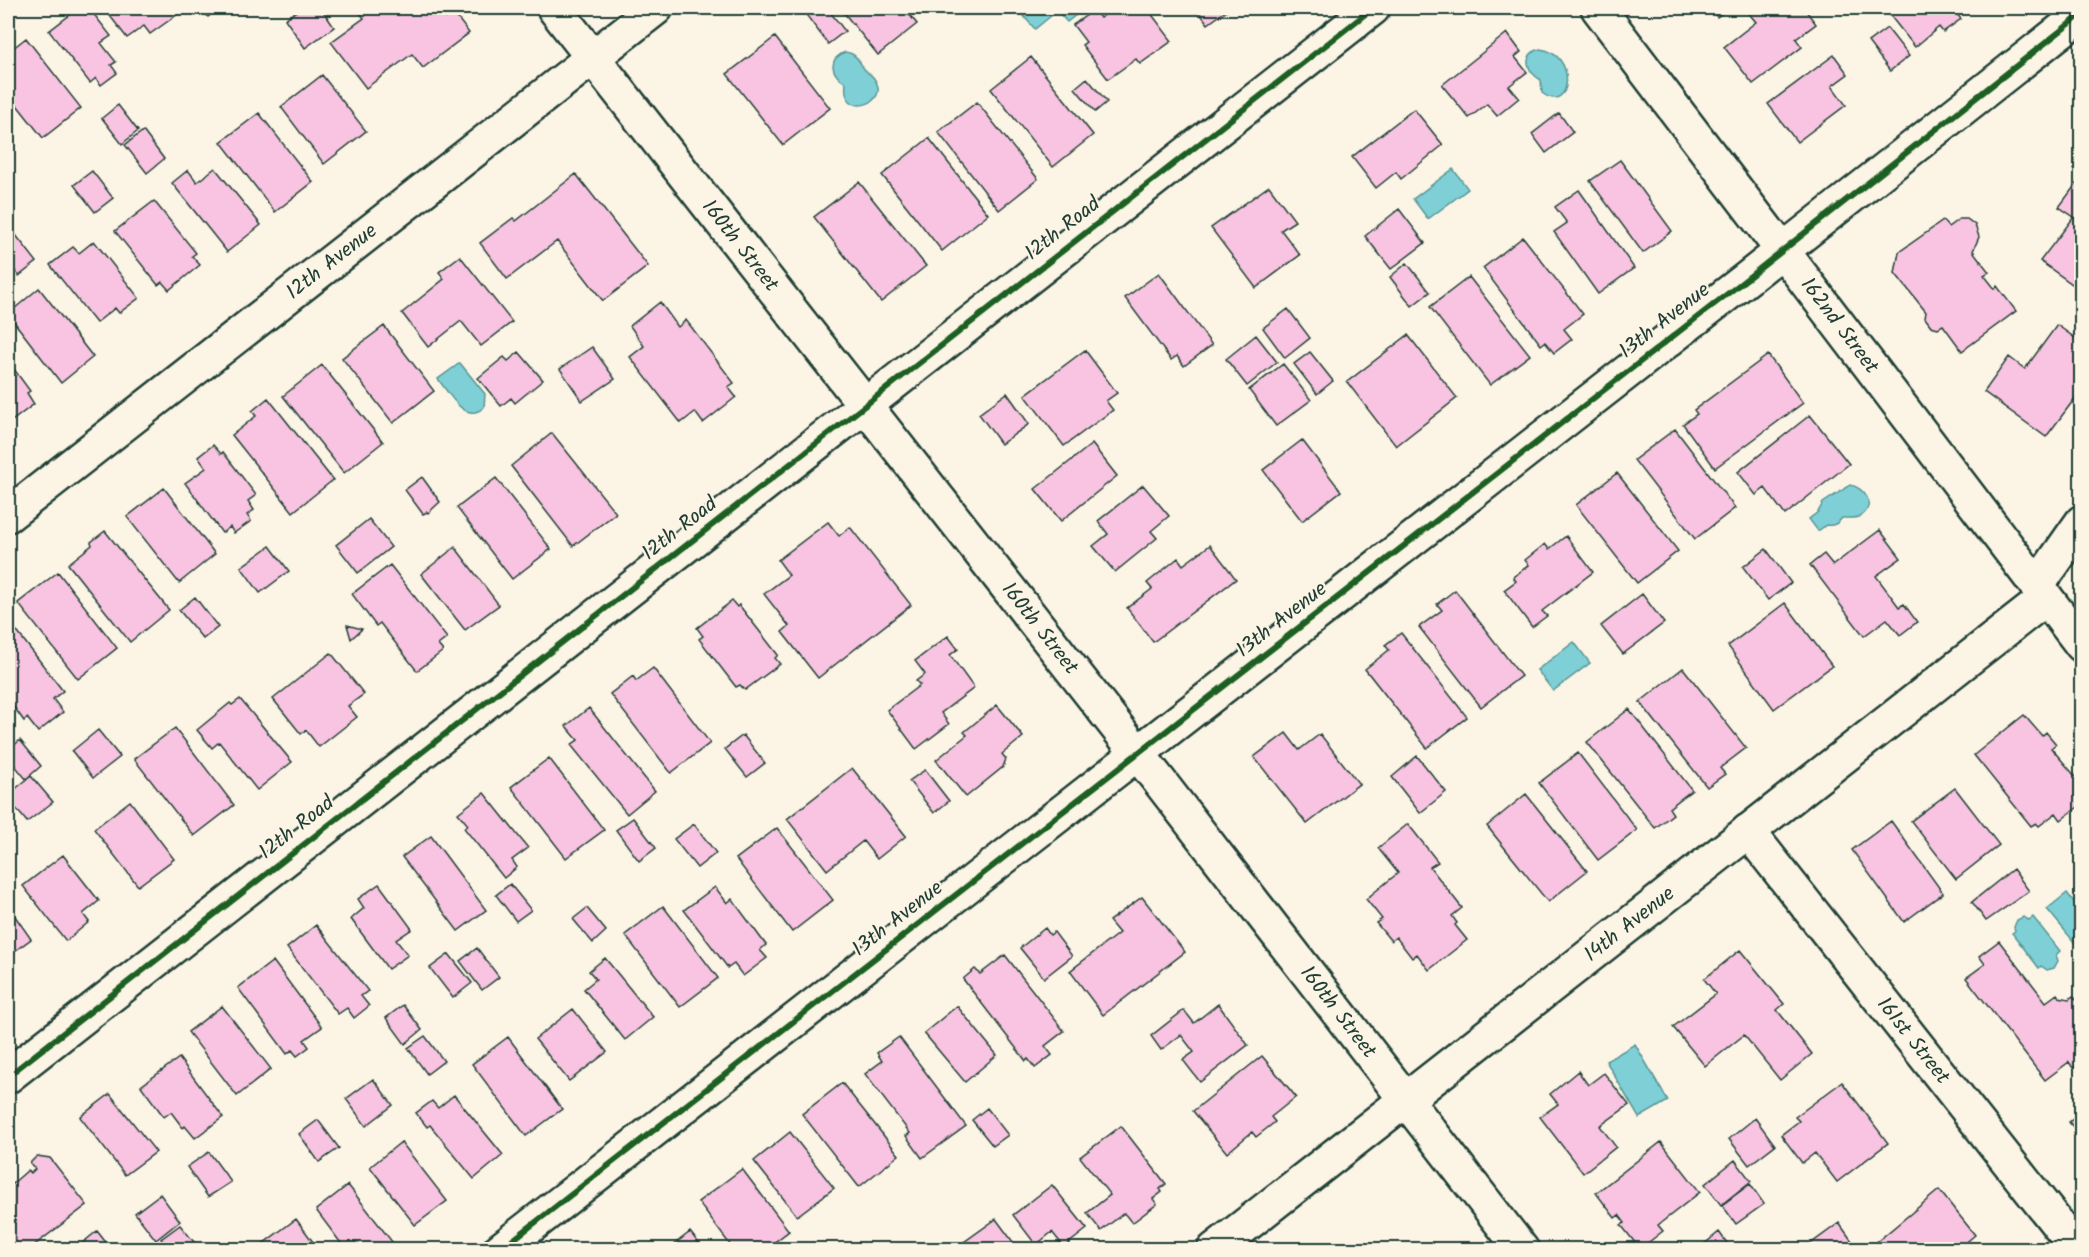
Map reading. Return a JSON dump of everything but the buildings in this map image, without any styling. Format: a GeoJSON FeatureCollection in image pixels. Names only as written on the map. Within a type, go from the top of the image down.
{"type":"FeatureCollection","features":[{"type":"Feature","properties":{"kind":"street","name":"160th Street"},"geometry":{"type":"LineString","coordinates":[[554,8],[1138,753],[1522,1250]]}},
{"type":"Feature","properties":{"kind":"street","name":"12th Avenue"},"geometry":{"type":"LineString","coordinates":[[8,515],[656,8]]}},
{"type":"Feature","properties":{"kind":"street","name":"12th Road"},"geometry":{"type":"LineString","coordinates":[[8,1076],[1373,8]]}},
{"type":"Feature","properties":{"kind":"street","name":"162nd Street"},"geometry":{"type":"LineString","coordinates":[[1598,8],[2082,645]]}},
{"type":"Feature","properties":{"kind":"street","name":"13th Avenue"},"geometry":{"type":"LineString","coordinates":[[500,1250],[1783,250],[2082,14]]}},
{"type":"Feature","properties":{"kind":"street","name":"14th Avenue"},"geometry":{"type":"LineString","coordinates":[[1214,1250],[1748,831],[2041,592],[2082,522]]}},
{"type":"Feature","properties":{"kind":"street","name":"161st Street"},"geometry":{"type":"LineString","coordinates":[[1748,831],[2078,1250]]}},
{"type":"Feature","properties":{"kind":"water"},"geometry":{"type":"Polygon","coordinates":[[[1023,8],[1085,8],[1067,22],[1057,11],[1035,29],[1019,11],[1023,8]]]}},
{"type":"Feature","properties":{"kind":"water"},"geometry":{"type":"Polygon","coordinates":[[[1540,49],[1552,53],[1561,61],[1567,81],[1565,90],[1560,96],[1552,98],[1542,93],[1541,80],[1532,73],[1528,64],[1530,55],[1540,49]]]}},
{"type":"Feature","properties":{"kind":"water"},"geometry":{"type":"Polygon","coordinates":[[[845,52],[855,56],[875,80],[878,89],[877,96],[872,101],[857,105],[851,102],[846,94],[846,83],[837,75],[833,67],[835,59],[845,52]]]}},
{"type":"Feature","properties":{"kind":"water"},"geometry":{"type":"Polygon","coordinates":[[[1453,169],[1468,189],[1428,219],[1413,199],[1453,169]]]}},
{"type":"Feature","properties":{"kind":"water"},"geometry":{"type":"Polygon","coordinates":[[[460,363],[485,394],[484,407],[477,412],[464,410],[458,405],[438,379],[460,363]]]}},
{"type":"Feature","properties":{"kind":"water"},"geometry":{"type":"Polygon","coordinates":[[[1850,485],[1860,489],[1867,497],[1866,512],[1859,517],[1842,518],[1839,522],[1826,525],[1818,531],[1809,519],[1818,512],[1823,503],[1850,485]]]}},
{"type":"Feature","properties":{"kind":"water"},"geometry":{"type":"Polygon","coordinates":[[[1574,642],[1590,663],[1553,691],[1537,670],[1574,642]]]}},
{"type":"Feature","properties":{"kind":"water"},"geometry":{"type":"Polygon","coordinates":[[[2067,893],[2081,911],[2081,946],[2079,948],[2047,909],[2067,893]]]}},
{"type":"Feature","properties":{"kind":"water"},"geometry":{"type":"Polygon","coordinates":[[[2023,917],[2029,920],[2033,917],[2060,951],[2056,955],[2058,961],[2054,968],[2047,970],[2041,966],[2039,968],[2012,933],[2015,931],[2017,920],[2023,917]]]}},
{"type":"Feature","properties":{"kind":"water"},"geometry":{"type":"Polygon","coordinates":[[[1635,1044],[1668,1101],[1639,1118],[1606,1061],[1635,1044]]]}},
{"type":"Feature","properties":{"kind":"cycle path"},"geometry":{"type":"LineString","coordinates":[[8,1076],[1373,8]]}},
{"type":"Feature","properties":{"kind":"cycle path"},"geometry":{"type":"LineString","coordinates":[[500,1250],[1749,277],[2082,14]]}}]}
